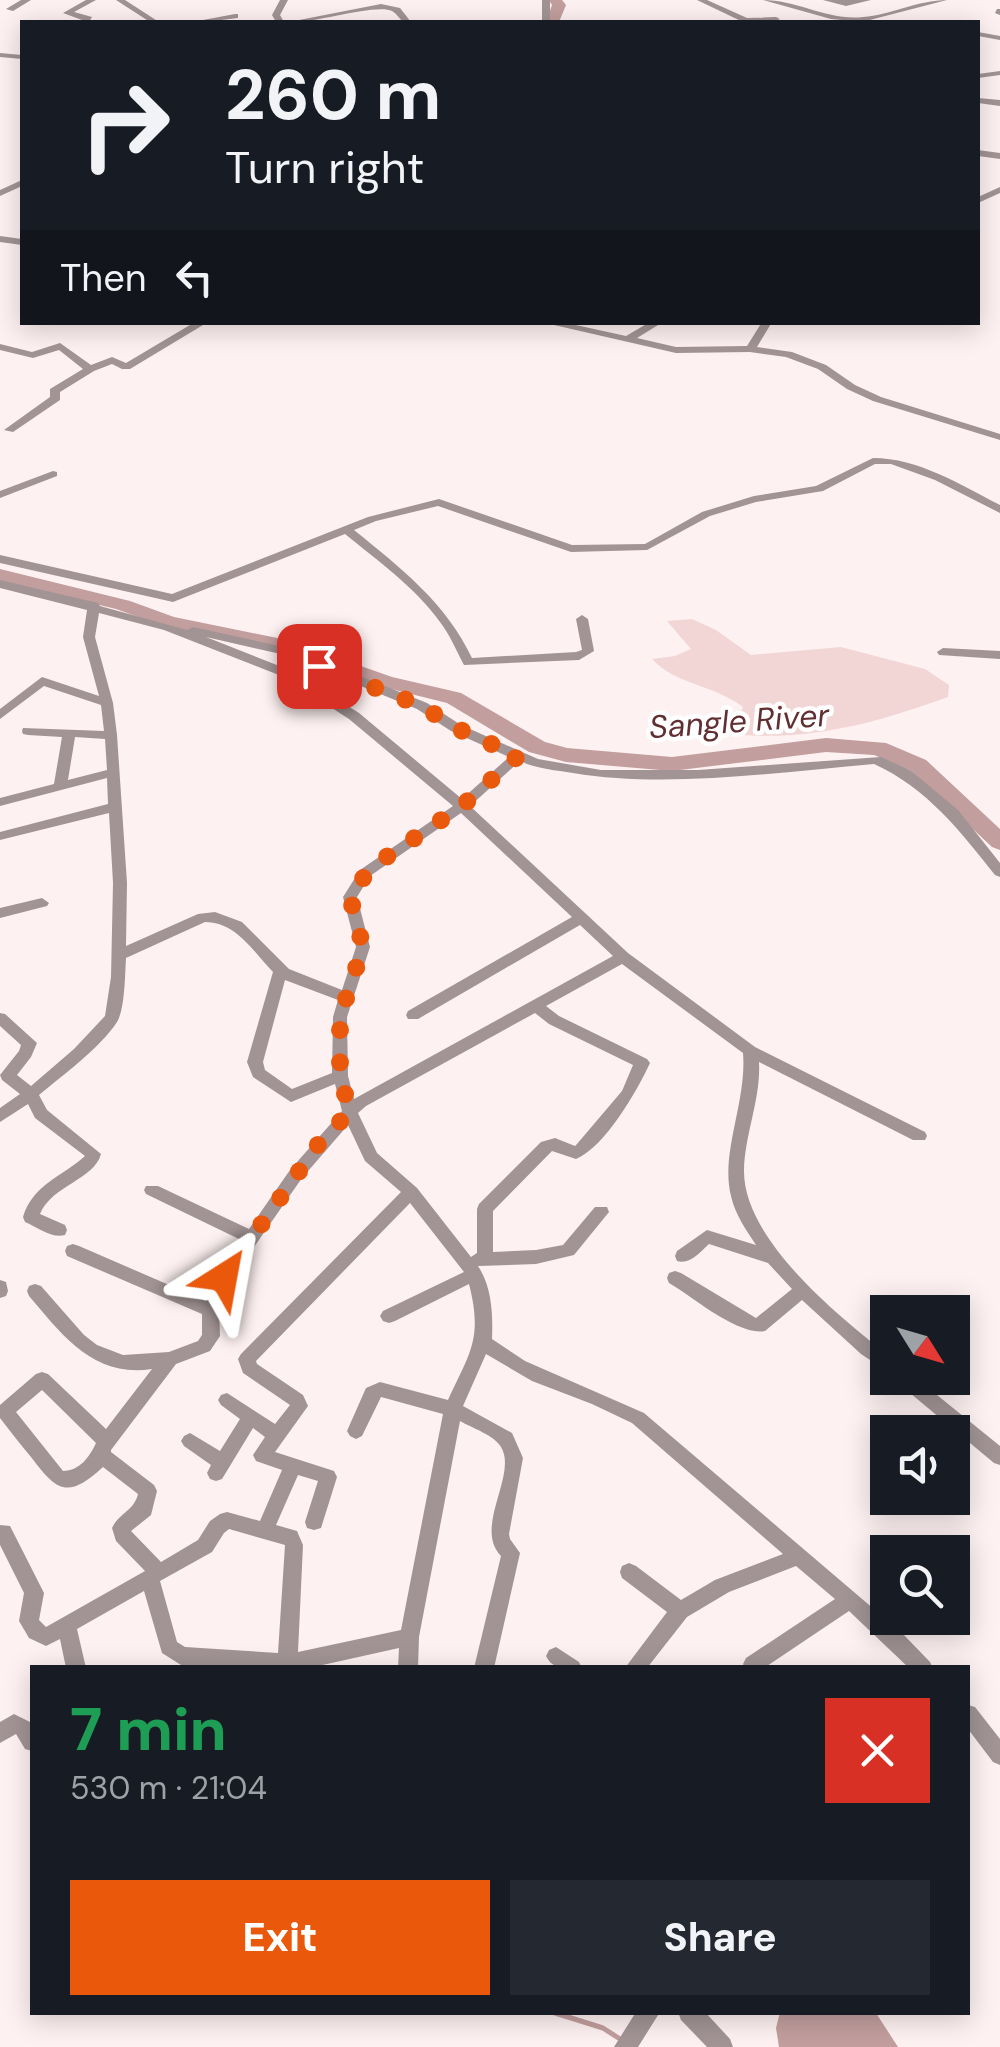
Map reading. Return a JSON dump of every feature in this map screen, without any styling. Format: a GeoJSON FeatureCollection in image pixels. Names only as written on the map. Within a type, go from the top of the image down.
{"type":"FeatureCollection","features":[{"type":"Feature","properties":{"kind":"street"},"geometry":{"type":"LineString","coordinates":[[10,10],[27,0]]}},
{"type":"Feature","properties":{"kind":"street"},"geometry":{"type":"LineString","coordinates":[[87,20],[67,12],[92,0]]}},
{"type":"Feature","properties":{"kind":"street"},"geometry":{"type":"LineString","coordinates":[[120,0],[151,20]]}},
{"type":"Feature","properties":{"kind":"street"},"geometry":{"type":"LineString","coordinates":[[602,0],[616,0]]}},
{"type":"Feature","properties":{"kind":"street"},"geometry":{"type":"LineString","coordinates":[[701,0],[746,20],[776,19]]}},
{"type":"Feature","properties":{"kind":"street"},"geometry":{"type":"LineString","coordinates":[[768,0],[862,20],[943,0]]}},
{"type":"Feature","properties":{"kind":"street"},"geometry":{"type":"LineString","coordinates":[[828,0],[853,4],[868,0]]}},
{"type":"Feature","properties":{"kind":"street"},"geometry":{"type":"LineString","coordinates":[[305,20],[381,6],[397,10],[406,20]]}},
{"type":"Feature","properties":{"kind":"street"},"geometry":{"type":"LineString","coordinates":[[209,20],[235,16]]}},
{"type":"Feature","properties":{"kind":"street"},"geometry":{"type":"LineString","coordinates":[[9,430],[47,406],[56,398],[54,391],[90,369],[112,360],[126,366],[198,325]]}},
{"type":"Feature","properties":{"kind":"street"},"geometry":{"type":"LineString","coordinates":[[562,325],[676,350],[788,354],[822,367],[851,388],[1000,437]]}},
{"type":"Feature","properties":{"kind":"street"},"geometry":{"type":"LineString","coordinates":[[630,338],[653,325]]}},
{"type":"Feature","properties":{"kind":"street"},"geometry":{"type":"LineString","coordinates":[[750,350],[765,325]]}},
{"type":"Feature","properties":{"kind":"street"},"geometry":{"type":"LineString","coordinates":[[0,347],[32,355],[60,346],[90,369]]}},
{"type":"Feature","properties":{"kind":"street"},"geometry":{"type":"LineString","coordinates":[[0,559],[166,599],[346,529],[442,502],[571,549],[647,547],[706,514],[754,500],[820,489],[872,460],[892,461],[939,478],[1000,510]]}},
{"type":"Feature","properties":{"kind":"street"},"geometry":{"type":"LineString","coordinates":[[0,495],[52,474]]}},
{"type":"Feature","properties":{"kind":"street"},"geometry":{"type":"LineString","coordinates":[[0,478],[15,490]]}},
{"type":"Feature","properties":{"kind":"street"},"geometry":{"type":"LineString","coordinates":[[346,529],[426,593],[461,644],[468,662],[578,656],[588,651],[582,618]]}},
{"type":"Feature","properties":{"kind":"street"},"geometry":{"type":"LineString","coordinates":[[0,584],[168,627],[288,652],[422,706],[456,728],[535,763],[601,774],[698,774],[876,760],[905,773],[953,813],[1000,872]]}},
{"type":"Feature","properties":{"kind":"street"},"geometry":{"type":"LineString","coordinates":[[0,1116],[79,1053],[112,1018],[120,882],[111,773],[112,735],[88,637],[94,606]]}},
{"type":"Feature","properties":{"kind":"street"},"geometry":{"type":"LineString","coordinates":[[168,627],[288,674],[354,716],[462,806],[624,956],[750,1051],[919,1136]]}},
{"type":"Feature","properties":{"kind":"street"},"geometry":{"type":"LineString","coordinates":[[942,652],[1000,655]]}},
{"type":"Feature","properties":{"kind":"street"},"geometry":{"type":"LineString","coordinates":[[0,716],[42,681],[107,703]]}},
{"type":"Feature","properties":{"kind":"street"},"geometry":{"type":"LineString","coordinates":[[28,731],[112,735]]}},
{"type":"Feature","properties":{"kind":"street"},"geometry":{"type":"LineString","coordinates":[[60,786],[68,733]]}},
{"type":"Feature","properties":{"kind":"street"},"geometry":{"type":"LineString","coordinates":[[480,1266],[462,1259],[411,1192],[371,1157],[350,1112],[340,1076],[340,1017],[363,947],[350,897],[353,888],[382,860],[462,806],[518,756]]}},
{"type":"Feature","properties":{"kind":"street"},"geometry":{"type":"LineString","coordinates":[[0,802],[111,773]]}},
{"type":"Feature","properties":{"kind":"street"},"geometry":{"type":"LineString","coordinates":[[0,836],[115,808]]}},
{"type":"Feature","properties":{"kind":"street"},"geometry":{"type":"LineString","coordinates":[[0,913],[42,903]]}},
{"type":"Feature","properties":{"kind":"street"},"geometry":{"type":"LineString","coordinates":[[118,955],[203,916],[214,915],[225,918],[259,944],[280,972],[346,997]]}},
{"type":"Feature","properties":{"kind":"street"},"geometry":{"type":"LineString","coordinates":[[413,1015],[581,918]]}},
{"type":"Feature","properties":{"kind":"street"},"geometry":{"type":"LineString","coordinates":[[35,1292],[90,1352],[122,1365],[170,1359],[204,1346],[210,1336],[210,1310],[224,1277],[322,1139],[350,1112],[361,1102],[624,956]]}},
{"type":"Feature","properties":{"kind":"street"},"geometry":{"type":"LineString","coordinates":[[280,972],[256,1062],[258,1073],[291,1096],[340,1076]]}},
{"type":"Feature","properties":{"kind":"street"},"geometry":{"type":"LineString","coordinates":[[408,1665],[409,1637],[453,1409],[483,1342],[485,1313],[480,1266],[485,1209],[548,1146],[554,1144],[576,1153],[583,1148],[628,1094],[642,1063],[554,1020],[535,1005]]}},
{"type":"Feature","properties":{"kind":"street"},"geometry":{"type":"LineString","coordinates":[[0,1018],[28,1043],[26,1053],[3,1078],[31,1094],[41,1114],[93,1154],[91,1162],[40,1198],[30,1211],[31,1216],[59,1230]]}},
{"type":"Feature","properties":{"kind":"street"},"geometry":{"type":"LineString","coordinates":[[750,1051],[754,1080],[736,1174],[740,1200],[775,1258],[870,1351]]}},
{"type":"Feature","properties":{"kind":"street"},"geometry":{"type":"LineString","coordinates":[[152,1190],[251,1238]]}},
{"type":"Feature","properties":{"kind":"street"},"geometry":{"type":"LineString","coordinates":[[314,1522],[328,1477],[262,1455],[299,1406],[297,1400],[249,1368],[247,1359],[411,1192]]}},
{"type":"Feature","properties":{"kind":"street"},"geometry":{"type":"LineString","coordinates":[[390,1316],[480,1266],[568,1250],[600,1212]]}},
{"type":"Feature","properties":{"kind":"street"},"geometry":{"type":"LineString","coordinates":[[683,1256],[708,1237],[775,1258]]}},
{"type":"Feature","properties":{"kind":"street"},"geometry":{"type":"LineString","coordinates":[[73,1252],[210,1310]]}},
{"type":"Feature","properties":{"kind":"street"},"geometry":{"type":"LineString","coordinates":[[676,1278],[747,1325],[759,1326],[804,1288]]}},
{"type":"Feature","properties":{"kind":"street"},"geometry":{"type":"LineString","coordinates":[[483,1342],[502,1359],[526,1372],[602,1397],[638,1418],[919,1665]]}},
{"type":"Feature","properties":{"kind":"street"},"geometry":{"type":"LineString","coordinates":[[170,1359],[104,1449],[72,1480],[56,1478],[6,1412],[42,1379],[104,1449],[148,1491],[144,1509],[121,1528],[154,1576],[174,1653],[232,1663],[287,1665],[409,1637]]}},
{"type":"Feature","properties":{"kind":"street"},"geometry":{"type":"LineString","coordinates":[[356,1432],[372,1393],[380,1389],[453,1409],[506,1438],[514,1458],[500,1543],[511,1553],[485,1665]]}},
{"type":"Feature","properties":{"kind":"street"},"geometry":{"type":"LineString","coordinates":[[924,1395],[1000,1458]]}},
{"type":"Feature","properties":{"kind":"street"},"geometry":{"type":"LineString","coordinates":[[228,1400],[276,1434]]}},
{"type":"Feature","properties":{"kind":"street"},"geometry":{"type":"LineString","coordinates":[[190,1441],[218,1468],[251,1416]]}},
{"type":"Feature","properties":{"kind":"street"},"geometry":{"type":"LineString","coordinates":[[265,1530],[293,1466]]}},
{"type":"Feature","properties":{"kind":"street"},"geometry":{"type":"LineString","coordinates":[[1,1531],[34,1593],[29,1621],[46,1638],[205,1546],[222,1522],[290,1537],[294,1545],[287,1665]]}},
{"type":"Feature","properties":{"kind":"street"},"geometry":{"type":"LineString","coordinates":[[637,1665],[680,1611],[722,1586],[797,1557]]}},
{"type":"Feature","properties":{"kind":"street"},"geometry":{"type":"LineString","coordinates":[[629,1572],[680,1611]]}},
{"type":"Feature","properties":{"kind":"street"},"geometry":{"type":"LineString","coordinates":[[753,1664],[849,1600]]}},
{"type":"Feature","properties":{"kind":"street"},"geometry":{"type":"LineString","coordinates":[[67,1628],[75,1665]]}},
{"type":"Feature","properties":{"kind":"street"},"geometry":{"type":"LineString","coordinates":[[970,1717],[1000,1755]]}},
{"type":"Feature","properties":{"kind":"street"},"geometry":{"type":"LineString","coordinates":[[0,1733],[14,1724],[24,1727],[30,1738]]}},
{"type":"Feature","properties":{"kind":"street"},"geometry":{"type":"LineString","coordinates":[[692,2015],[722,2047]]}},
{"type":"Feature","properties":{"kind":"shaded area"},"geometry":{"type":"Polygon","coordinates":[[[692,619],[716,630],[751,655],[841,647],[925,669],[949,685],[948,697],[895,715],[815,733],[732,734],[743,707],[672,674],[652,659],[691,649],[667,621],[692,619]]]}},
{"type":"Feature","properties":{"kind":"shaded area"},"geometry":{"type":"Polygon","coordinates":[[[779,2015],[877,2015],[898,2047],[779,2047],[776,2028],[779,2015]]]}},
{"type":"Feature","properties":{"kind":"waterway"},"geometry":{"type":"LineString","coordinates":[[554,20],[559,5],[555,0]]}},
{"type":"Feature","properties":{"kind":"waterway","name":"Sangle River"},"geometry":{"type":"LineString","coordinates":[[0,575],[123,605],[169,622],[280,644],[386,682],[454,698],[537,747],[566,755],[672,764],[826,745],[878,748],[918,765],[1000,842]]}},
{"type":"Feature","properties":{"kind":"waterway"},"geometry":{"type":"LineString","coordinates":[[562,2015],[603,2028],[620,2039]]}},
{"type":"Feature","properties":{"kind":"route"},"geometry":{"type":"LineString","coordinates":[[224,1277],[322,1139],[350,1112],[340,1076],[340,1017],[363,947],[350,897],[353,888],[407,841],[462,806],[518,756],[456,728],[422,706],[319,666]]}}]}
